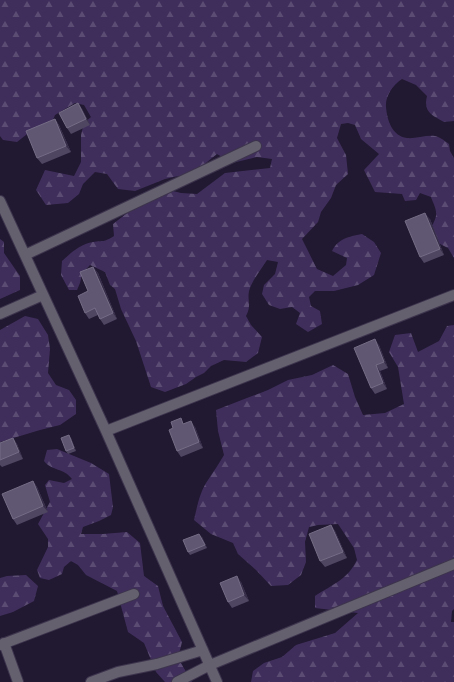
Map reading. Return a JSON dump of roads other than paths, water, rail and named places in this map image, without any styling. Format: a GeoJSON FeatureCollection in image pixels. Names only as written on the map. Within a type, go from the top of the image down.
{"type":"FeatureCollection","features":[{"type":"Feature","properties":{"kind":"street"},"geometry":{"type":"LineString","coordinates":[[25,255],[256,146]]}},
{"type":"Feature","properties":{"kind":"street"},"geometry":{"type":"LineString","coordinates":[[0,201],[106,431],[217,682]]}},
{"type":"Feature","properties":{"kind":"street"},"geometry":{"type":"LineString","coordinates":[[0,314],[43,295]]}},
{"type":"Feature","properties":{"kind":"street"},"geometry":{"type":"LineString","coordinates":[[106,431],[454,295]]}},
{"type":"Feature","properties":{"kind":"street"},"geometry":{"type":"LineString","coordinates":[[177,682],[210,666],[454,564]]}},
{"type":"Feature","properties":{"kind":"street"},"geometry":{"type":"LineString","coordinates":[[18,682],[2,644],[134,594]]}},
{"type":"Feature","properties":{"kind":"street"},"geometry":{"type":"LineString","coordinates":[[91,682],[118,672],[157,664],[203,650]]}}]}
